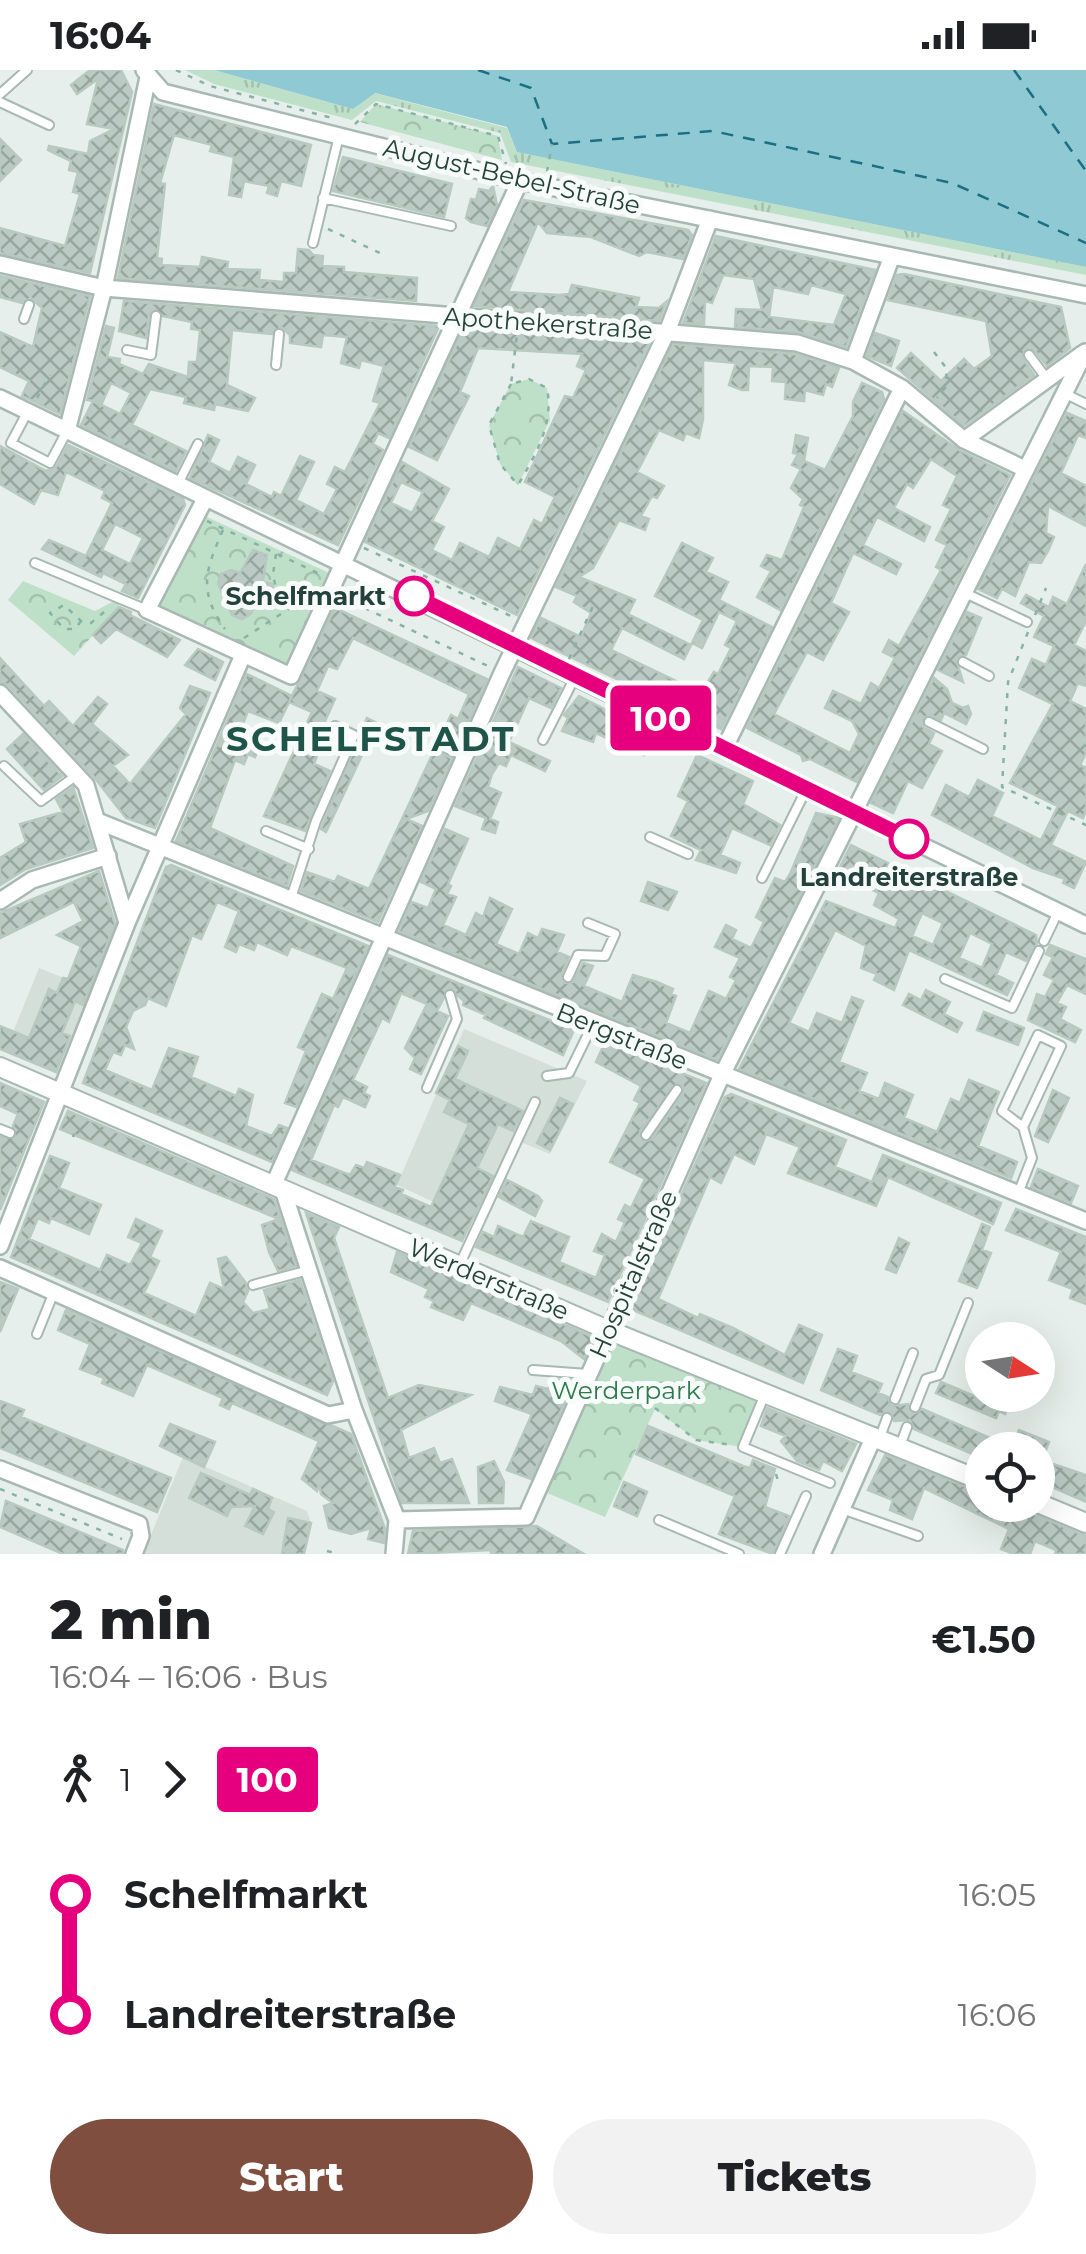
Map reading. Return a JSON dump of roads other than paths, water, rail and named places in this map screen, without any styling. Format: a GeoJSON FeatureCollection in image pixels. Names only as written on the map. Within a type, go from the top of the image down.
{"type":"FeatureCollection","features":[{"type":"Feature","properties":{"kind":"street","name":"August-Bebel-Straße"},"geometry":{"type":"LineString","coordinates":[[146,73],[163,92],[339,136],[524,173],[710,219],[1086,295]]}},
{"type":"Feature","properties":{"kind":"street"},"geometry":{"type":"LineString","coordinates":[[67,431],[104,288],[146,73]]}},
{"type":"Feature","properties":{"kind":"street"},"geometry":{"type":"LineString","coordinates":[[204,499],[147,610],[291,676],[524,173]]}},
{"type":"Feature","properties":{"kind":"street"},"geometry":{"type":"LineString","coordinates":[[394,1554],[397,1520],[354,1410],[278,1188],[502,672],[667,332],[710,219]]}},
{"type":"Feature","properties":{"kind":"street"},"geometry":{"type":"LineString","coordinates":[[852,361],[892,256]]}},
{"type":"Feature","properties":{"kind":"street","name":"Apothekerstraße"},"geometry":{"type":"LineString","coordinates":[[0,264],[38,277],[159,296],[797,344],[852,361],[902,388],[964,440],[1025,468]]}},
{"type":"Feature","properties":{"kind":"street"},"geometry":{"type":"LineString","coordinates":[[964,440],[1085,351]]}},
{"type":"Feature","properties":{"kind":"street"},"geometry":{"type":"LineString","coordinates":[[722,1077],[855,812],[910,713],[1025,468],[1085,351]]}},
{"type":"Feature","properties":{"kind":"street"},"geometry":{"type":"LineString","coordinates":[[724,749],[902,388]]}},
{"type":"Feature","properties":{"kind":"street"},"geometry":{"type":"LineString","coordinates":[[0,398],[1086,925]]}},
{"type":"Feature","properties":{"kind":"street"},"geometry":{"type":"LineString","coordinates":[[0,1246],[35,1143],[62,1094],[127,923],[238,653]]}},
{"type":"Feature","properties":{"kind":"street"},"geometry":{"type":"LineString","coordinates":[[0,692],[81,780],[100,822],[127,923]]}},
{"type":"Feature","properties":{"kind":"street","name":"Bergstraße"},"geometry":{"type":"LineString","coordinates":[[100,822],[386,937],[458,976],[556,1003],[686,1069],[722,1077],[1086,1222]]}},
{"type":"Feature","properties":{"kind":"street"},"geometry":{"type":"LineString","coordinates":[[0,901],[32,880],[108,856]]}},
{"type":"Feature","properties":{"kind":"street","name":"Werderstraße"},"geometry":{"type":"LineString","coordinates":[[0,1068],[608,1330],[965,1474]]}},
{"type":"Feature","properties":{"kind":"street","name":"Hospitalstraße"},"geometry":{"type":"LineString","coordinates":[[397,1520],[490,1522],[526,1517],[722,1077]]}},
{"type":"Feature","properties":{"kind":"street"},"geometry":{"type":"LineString","coordinates":[[0,1268],[328,1415],[354,1410]]}},
{"type":"Feature","properties":{"kind":"street"},"geometry":{"type":"LineString","coordinates":[[822,1554],[877,1437]]}},
{"type":"Feature","properties":{"kind":"street"},"geometry":{"type":"LineString","coordinates":[[1,1478],[139,1524],[136,1550]]}},
{"type":"Feature","properties":{"kind":"street"},"geometry":{"type":"LineString","coordinates":[[1055,1510],[1086,1524]]}},
{"type":"Feature","properties":{"kind":"lane"},"geometry":{"type":"LineString","coordinates":[[0,94],[27,70]]}},
{"type":"Feature","properties":{"kind":"lane"},"geometry":{"type":"LineString","coordinates":[[0,102],[50,125]]}},
{"type":"Feature","properties":{"kind":"lane"},"geometry":{"type":"LineString","coordinates":[[312,243],[339,136]]}},
{"type":"Feature","properties":{"kind":"lane"},"geometry":{"type":"LineString","coordinates":[[323,198],[451,226]]}},
{"type":"Feature","properties":{"kind":"lane"},"geometry":{"type":"LineString","coordinates":[[24,319],[29,305]]}},
{"type":"Feature","properties":{"kind":"lane"},"geometry":{"type":"LineString","coordinates":[[127,350],[151,356],[156,316]]}},
{"type":"Feature","properties":{"kind":"lane"},"geometry":{"type":"LineString","coordinates":[[276,365],[279,334]]}},
{"type":"Feature","properties":{"kind":"lane"},"geometry":{"type":"LineString","coordinates":[[1029,355],[1048,379]]}},
{"type":"Feature","properties":{"kind":"lane"},"geometry":{"type":"LineString","coordinates":[[1064,393],[1086,404]]}},
{"type":"Feature","properties":{"kind":"lane"},"geometry":{"type":"LineString","coordinates":[[28,412],[11,443],[50,463],[67,431]]}},
{"type":"Feature","properties":{"kind":"lane"},"geometry":{"type":"LineString","coordinates":[[178,486],[198,444]]}},
{"type":"Feature","properties":{"kind":"lane"},"geometry":{"type":"LineString","coordinates":[[35,563],[147,610]]}},
{"type":"Feature","properties":{"kind":"lane"},"geometry":{"type":"LineString","coordinates":[[965,593],[1027,622]]}},
{"type":"Feature","properties":{"kind":"lane"},"geometry":{"type":"LineString","coordinates":[[963,662],[989,676]]}},
{"type":"Feature","properties":{"kind":"lane"},"geometry":{"type":"LineString","coordinates":[[543,740],[570,673]]}},
{"type":"Feature","properties":{"kind":"lane"},"geometry":{"type":"LineString","coordinates":[[930,722],[983,749]]}},
{"type":"Feature","properties":{"kind":"lane"},"geometry":{"type":"LineString","coordinates":[[291,898],[316,821],[354,735],[335,726]]}},
{"type":"Feature","properties":{"kind":"lane"},"geometry":{"type":"LineString","coordinates":[[439,744],[465,756]]}},
{"type":"Feature","properties":{"kind":"lane"},"geometry":{"type":"LineString","coordinates":[[4,766],[41,801],[81,780]]}},
{"type":"Feature","properties":{"kind":"lane"},"geometry":{"type":"LineString","coordinates":[[762,878],[807,788]]}},
{"type":"Feature","properties":{"kind":"lane"},"geometry":{"type":"LineString","coordinates":[[266,831],[309,849]]}},
{"type":"Feature","properties":{"kind":"lane"},"geometry":{"type":"LineString","coordinates":[[650,837],[688,854]]}},
{"type":"Feature","properties":{"kind":"lane"},"geometry":{"type":"LineString","coordinates":[[1044,941],[1058,912]]}},
{"type":"Feature","properties":{"kind":"lane"},"geometry":{"type":"LineString","coordinates":[[568,977],[578,955],[604,956],[614,934],[588,923]]}},
{"type":"Feature","properties":{"kind":"lane"},"geometry":{"type":"LineString","coordinates":[[945,980],[1012,1008],[1040,951]]}},
{"type":"Feature","properties":{"kind":"lane"},"geometry":{"type":"LineString","coordinates":[[428,1088],[456,1019],[450,995]]}},
{"type":"Feature","properties":{"kind":"lane"},"geometry":{"type":"LineString","coordinates":[[547,1076],[569,1074],[592,1024]]}},
{"type":"Feature","properties":{"kind":"lane"},"geometry":{"type":"LineString","coordinates":[[1017,1196],[1032,1158],[1023,1128],[1002,1111],[1038,1034],[1062,1046],[1023,1128]]}},
{"type":"Feature","properties":{"kind":"lane"},"geometry":{"type":"LineString","coordinates":[[646,1135],[677,1090]]}},
{"type":"Feature","properties":{"kind":"lane"},"geometry":{"type":"LineString","coordinates":[[459,1266],[535,1102]]}},
{"type":"Feature","properties":{"kind":"lane"},"geometry":{"type":"LineString","coordinates":[[0,1129],[10,1133]]}},
{"type":"Feature","properties":{"kind":"lane"},"geometry":{"type":"LineString","coordinates":[[252,1285],[308,1270]]}},
{"type":"Feature","properties":{"kind":"lane"},"geometry":{"type":"LineString","coordinates":[[37,1334],[54,1292]]}},
{"type":"Feature","properties":{"kind":"lane"},"geometry":{"type":"LineString","coordinates":[[915,1407],[926,1379],[939,1375],[968,1302]]}},
{"type":"Feature","properties":{"kind":"lane"},"geometry":{"type":"LineString","coordinates":[[894,1399],[913,1352]]}},
{"type":"Feature","properties":{"kind":"lane"},"geometry":{"type":"LineString","coordinates":[[533,1370],[588,1374]]}},
{"type":"Feature","properties":{"kind":"lane"},"geometry":{"type":"LineString","coordinates":[[766,1393],[743,1447],[830,1482]]}},
{"type":"Feature","properties":{"kind":"lane"},"geometry":{"type":"LineString","coordinates":[[877,1437],[887,1418]]}},
{"type":"Feature","properties":{"kind":"lane"},"geometry":{"type":"LineString","coordinates":[[899,1446],[907,1426]]}},
{"type":"Feature","properties":{"kind":"lane"},"geometry":{"type":"LineString","coordinates":[[780,1554],[806,1496]]}},
{"type":"Feature","properties":{"kind":"lane"},"geometry":{"type":"LineString","coordinates":[[842,1509],[918,1536]]}},
{"type":"Feature","properties":{"kind":"lane"},"geometry":{"type":"LineString","coordinates":[[659,1520],[739,1554]]}},
{"type":"Feature","properties":{"kind":"water"},"geometry":{"type":"Polygon","coordinates":[[[214,70],[1086,70],[1086,267],[517,152],[507,127],[375,93],[353,109],[214,70]]]}},
{"type":"Feature","properties":{"kind":"place","name":"Schelfmarkt"},"geometry":{"type":"Point","coordinates":[414,596]}},
{"type":"Feature","properties":{"kind":"place","name":"Landreiterstraße"},"geometry":{"type":"Point","coordinates":[909,839]}},
{"type":"Feature","properties":{"kind":"district","name":"SCHELFSTADT"},"geometry":{"type":"Point","coordinates":[371,738]}},
{"type":"Feature","properties":{"kind":"park label","name":"Werderpark"},"geometry":{"type":"Point","coordinates":[626,1390]}}]}
